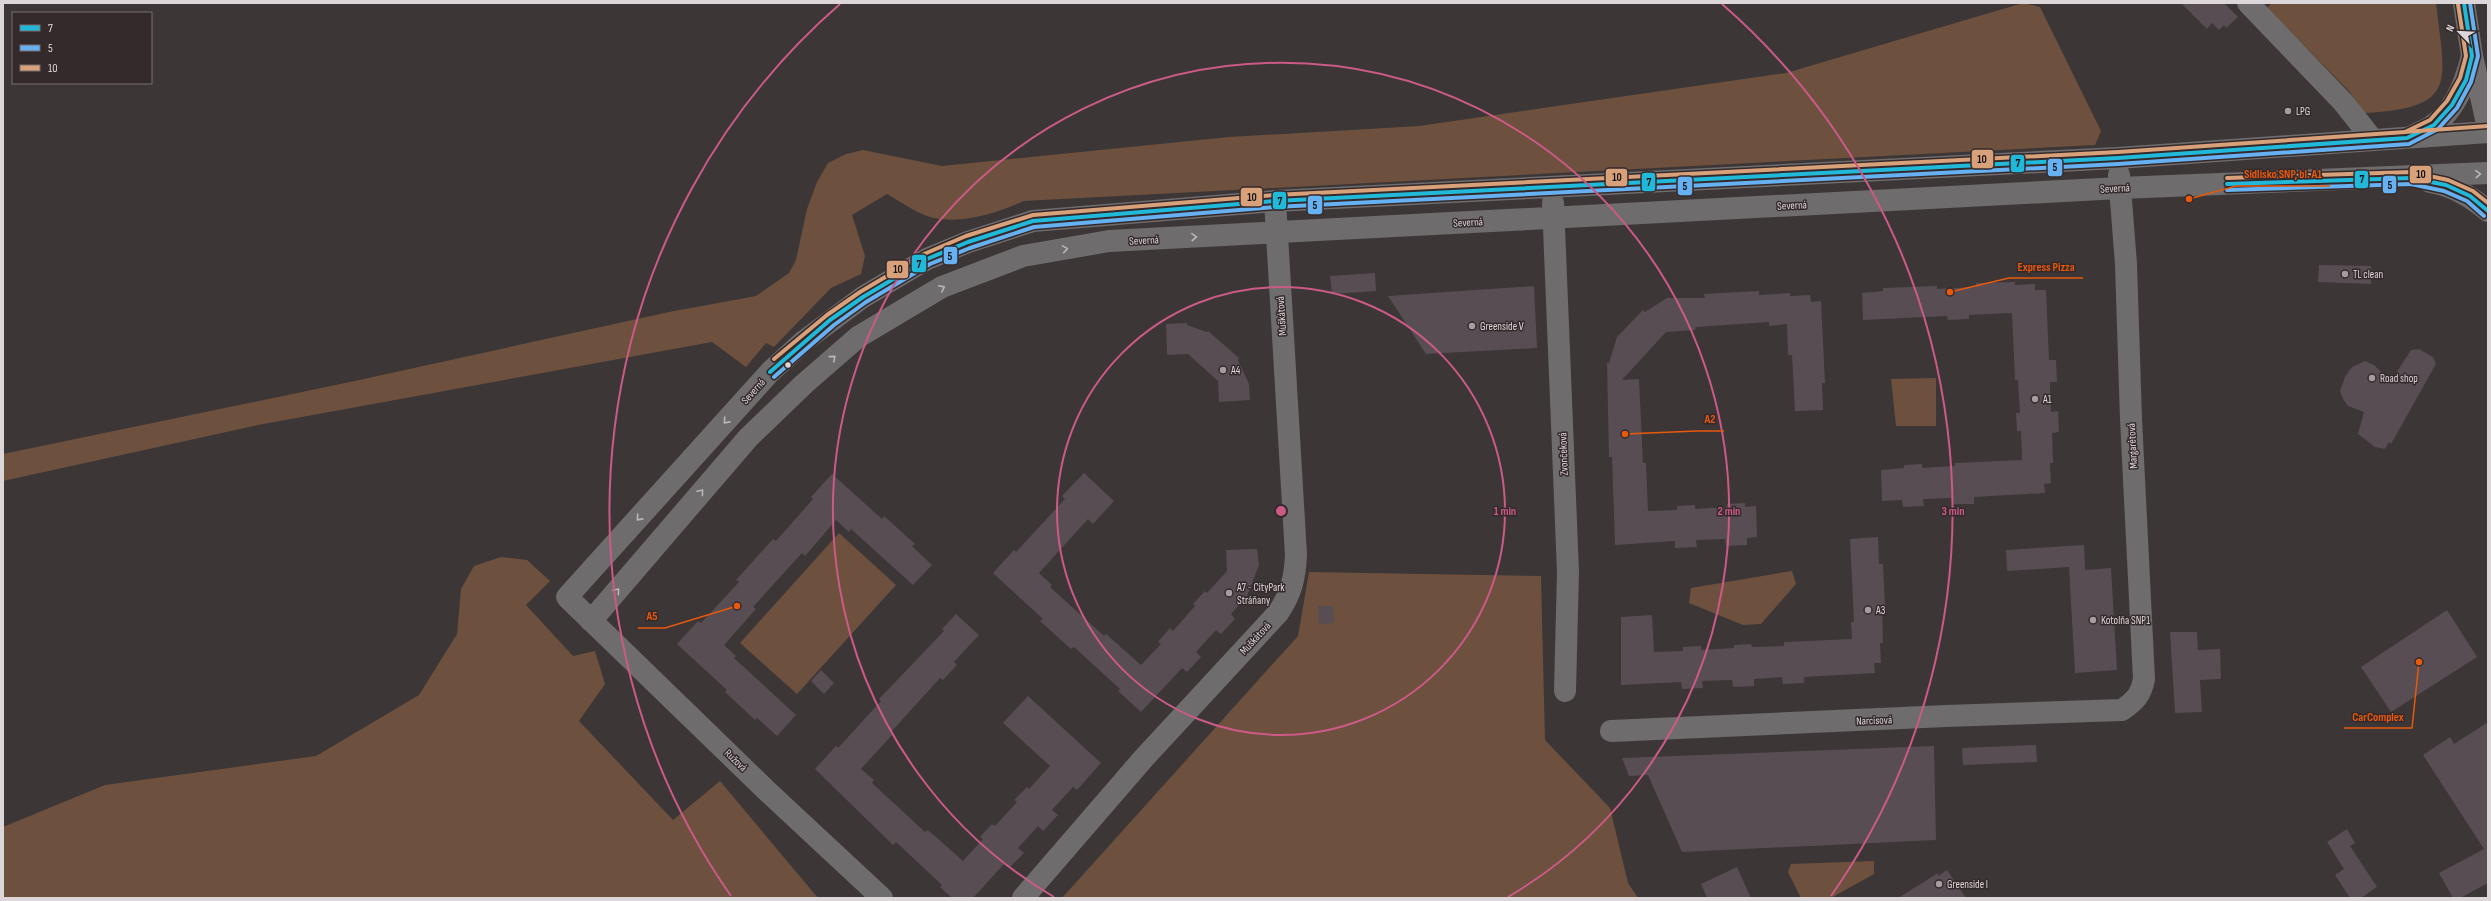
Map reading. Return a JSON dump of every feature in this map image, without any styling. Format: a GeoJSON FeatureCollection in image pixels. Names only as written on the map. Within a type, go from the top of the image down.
{"type":"FeatureCollection","features":[{"type":"Feature","properties":{"kind":"main road"},"geometry":{"type":"LineString","coordinates":[[2464,3],[2472,56],[2488,128]]}},
{"type":"Feature","properties":{"kind":"street"},"geometry":{"type":"LineString","coordinates":[[2248,3],[2343,102],[2373,140]]}},
{"type":"Feature","properties":{"kind":"street"},"geometry":{"type":"LineString","coordinates":[[2407,138],[2434,125],[2452,105],[2466,80],[2472,56]]}},
{"type":"Feature","properties":{"kind":"street","name":"Severná"},"geometry":{"type":"LineString","coordinates":[[567,597],[770,372],[820,328],[863,297],[927,259],[968,242],[1033,221],[1275,201],[2118,158],[2488,132]]}},
{"type":"Feature","properties":{"kind":"street","name":"Margarétová"},"geometry":{"type":"LineString","coordinates":[[2118,158],[2126,264],[2131,419],[2144,679],[2142,692],[2134,702]]}},
{"type":"Feature","properties":{"kind":"street","name":"Severná"},"geometry":{"type":"LineString","coordinates":[[592,621],[724,465],[794,393],[847,346],[874,327],[942,288],[1023,256],[1109,242],[1276,232],[2120,188],[2411,178],[2488,173]]}},
{"type":"Feature","properties":{"kind":"street"},"geometry":{"type":"LineString","coordinates":[[2411,178],[2446,185],[2470,196],[2488,211]]}},
{"type":"Feature","properties":{"kind":"street","name":"Zvončeková"},"geometry":{"type":"LineString","coordinates":[[1552,186],[1568,572],[1565,691]]}},
{"type":"Feature","properties":{"kind":"street","name":"Muškátová"},"geometry":{"type":"LineString","coordinates":[[1023,898],[1144,759],[1278,613],[1289,596],[1294,578],[1296,555],[1275,201]]}},
{"type":"Feature","properties":{"kind":"street"},"geometry":{"type":"LineString","coordinates":[[770,372],[794,393]]}},
{"type":"Feature","properties":{"kind":"street","name":"Ružová"},"geometry":{"type":"LineString","coordinates":[[567,597],[767,791],[882,898]]}},
{"type":"Feature","properties":{"kind":"street","name":"Narcisová"},"geometry":{"type":"LineString","coordinates":[[1612,731],[2122,710],[2134,702]]}},
{"type":"Feature","properties":{"kind":"shaded area"},"geometry":{"type":"Polygon","coordinates":[[[2023,3],[2040,7],[2101,131],[2095,145],[1024,201],[1002,210],[957,220],[928,216],[915,211],[887,194],[852,215],[865,256],[861,274],[831,288],[774,347],[766,343],[746,367],[712,342],[258,425],[3,481],[3,454],[350,382],[669,312],[756,296],[789,273],[796,260],[807,209],[817,182],[828,163],[846,154],[863,150],[942,166],[1229,137],[1419,126],[1786,73],[2023,3]]]}},
{"type":"Feature","properties":{"kind":"shaded area"},"geometry":{"type":"Polygon","coordinates":[[[2272,3],[2436,3],[2442,53],[2442,71],[2439,86],[2431,97],[2417,105],[2395,110],[2365,113],[2349,91],[2267,8],[2272,3]]]}},
{"type":"Feature","properties":{"kind":"shaded area"},"geometry":{"type":"Polygon","coordinates":[[[1936,378],[1936,426],[1896,426],[1891,379],[1936,378]]]}},
{"type":"Feature","properties":{"kind":"shaded area"},"geometry":{"type":"Polygon","coordinates":[[[839,533],[896,585],[797,694],[740,643],[839,533]]]}},
{"type":"Feature","properties":{"kind":"shaded area"},"geometry":{"type":"Polygon","coordinates":[[[501,557],[527,560],[550,581],[526,605],[573,656],[595,651],[605,684],[579,721],[673,820],[720,781],[818,898],[3,898],[3,827],[105,785],[316,756],[419,695],[457,634],[461,589],[474,566],[501,557]]]}},
{"type":"Feature","properties":{"kind":"shaded area"},"geometry":{"type":"Polygon","coordinates":[[[1792,571],[1796,584],[1761,624],[1743,625],[1689,603],[1691,588],[1792,571]]]}},
{"type":"Feature","properties":{"kind":"shaded area"},"geometry":{"type":"Polygon","coordinates":[[[1309,572],[1541,576],[1545,740],[1610,808],[1628,883],[1638,898],[1062,898],[1298,636],[1309,572]]]}},
{"type":"Feature","properties":{"kind":"shaded area"},"geometry":{"type":"Polygon","coordinates":[[[1874,861],[1874,874],[1831,898],[1801,898],[1788,872],[1791,864],[1874,861]]]}},
{"type":"Feature","properties":{"kind":"building"},"geometry":{"type":"Polygon","coordinates":[[[2181,3],[2224,3],[2238,17],[2226,28],[2224,25],[2219,30],[2212,23],[2207,29],[2181,3]]]}},
{"type":"Feature","properties":{"kind":"building","name":"TL clean"},"geometry":{"type":"Polygon","coordinates":[[[2319,265],[2371,266],[2371,284],[2318,282],[2319,265]]]}},
{"type":"Feature","properties":{"kind":"building"},"geometry":{"type":"Polygon","coordinates":[[[1375,273],[1376,291],[1332,294],[1330,276],[1375,273]]]}},
{"type":"Feature","properties":{"kind":"building","name":"A1"},"geometry":{"type":"Polygon","coordinates":[[[2015,282],[2015,285],[2035,284],[2035,290],[2046,290],[2049,360],[2056,360],[2057,382],[2050,382],[2051,412],[2058,411],[2059,432],[2052,433],[2053,463],[2050,463],[2051,483],[2044,484],[2045,493],[1974,497],[1974,504],[1952,504],[1952,498],[1923,499],[1924,506],[1903,507],[1902,500],[1882,501],[1881,470],[1904,468],[1904,465],[1922,464],[1922,468],[1955,466],[1955,463],[2022,460],[2021,431],[2017,431],[2016,413],[2020,413],[2018,380],[2015,380],[2012,313],[1969,315],[1969,319],[1948,320],[1947,316],[1863,320],[1862,293],[1883,291],[1883,288],[1937,286],[1937,289],[1976,287],[1976,283],[2015,282]]]}},
{"type":"Feature","properties":{"kind":"building","name":"Greenside V"},"geometry":{"type":"Polygon","coordinates":[[[1534,286],[1537,348],[1426,354],[1388,296],[1534,286]]]}},
{"type":"Feature","properties":{"kind":"building"},"geometry":{"type":"Polygon","coordinates":[[[1759,291],[1759,295],[1790,293],[1790,296],[1810,295],[1811,302],[1821,301],[1825,383],[1822,383],[1823,410],[1795,411],[1792,355],[1788,355],[1787,324],[1769,326],[1769,322],[1696,327],[1695,330],[1666,332],[1622,380],[1639,379],[1643,463],[1646,463],[1648,511],[1677,510],[1677,506],[1695,505],[1695,509],[1727,507],[1727,504],[1745,503],[1745,507],[1756,506],[1757,537],[1747,538],[1747,545],[1726,546],[1725,539],[1696,540],[1697,547],[1675,548],[1675,541],[1615,545],[1612,457],[1609,457],[1607,363],[1609,363],[1617,337],[1643,310],[1645,312],[1667,298],[1705,298],[1704,294],[1759,291]]]}},
{"type":"Feature","properties":{"kind":"building","name":"A4"},"geometry":{"type":"Polygon","coordinates":[[[1187,323],[1187,325],[1207,332],[1208,331],[1239,358],[1238,360],[1249,384],[1250,400],[1219,402],[1218,381],[1188,354],[1167,355],[1166,324],[1187,323]]]}},
{"type":"Feature","properties":{"kind":"building"},"geometry":{"type":"Polygon","coordinates":[[[2419,349],[2433,357],[2436,364],[2391,444],[2389,442],[2385,449],[2375,447],[2358,434],[2364,412],[2348,406],[2343,399],[2340,391],[2345,377],[2352,367],[2365,361],[2374,365],[2391,381],[2411,350],[2419,349]]]}},
{"type":"Feature","properties":{"kind":"building","name":"A7 - CityPark Stráňany"},"geometry":{"type":"Polygon","coordinates":[[[1084,473],[1114,501],[1093,524],[1088,519],[1039,573],[1052,585],[1050,587],[1104,636],[1106,634],[1141,665],[1161,644],[1158,642],[1170,628],[1173,631],[1195,606],[1193,604],[1205,591],[1207,593],[1227,571],[1226,550],[1257,549],[1259,565],[1247,596],[1231,614],[1235,619],[1221,634],[1216,630],[1196,652],[1201,657],[1187,672],[1182,668],[1141,712],[1118,691],[1120,689],[1074,647],[1071,649],[1040,621],[1043,619],[993,573],[1014,550],[1016,552],[1065,499],[1062,496],[1084,473]]]}},
{"type":"Feature","properties":{"kind":"building"},"geometry":{"type":"Polygon","coordinates":[[[832,474],[882,519],[884,516],[915,544],[912,546],[932,565],[913,585],[851,529],[849,532],[836,520],[805,556],[802,553],[753,607],[756,609],[724,645],[736,656],[734,658],[796,715],[777,736],[757,718],[755,720],[725,692],[727,690],[677,644],[698,621],[701,623],[739,582],[736,580],[773,539],[776,541],[813,499],[811,497],[832,474]]]}},
{"type":"Feature","properties":{"kind":"building","name":"A3"},"geometry":{"type":"Polygon","coordinates":[[[1878,537],[1879,564],[1883,564],[1885,605],[1882,606],[1883,643],[1880,643],[1881,663],[1874,663],[1875,673],[1804,677],[1804,683],[1783,684],[1782,677],[1754,679],[1754,686],[1733,687],[1732,680],[1702,681],[1703,688],[1682,689],[1681,682],[1621,685],[1621,617],[1652,615],[1654,652],[1683,651],[1683,647],[1701,646],[1701,650],[1734,648],[1734,645],[1751,644],[1752,647],[1784,646],[1784,642],[1852,639],[1851,622],[1854,622],[1850,539],[1878,537]]]}},
{"type":"Feature","properties":{"kind":"building","name":"Kotolňa SNP1"},"geometry":{"type":"Polygon","coordinates":[[[2084,545],[2085,570],[2111,568],[2117,670],[2075,673],[2069,567],[2007,571],[2006,550],[2084,545]]]}},
{"type":"Feature","properties":{"kind":"building"},"geometry":{"type":"Polygon","coordinates":[[[1318,606],[1333,606],[1334,623],[1319,624],[1318,606]]]}},
{"type":"Feature","properties":{"kind":"building"},"geometry":{"type":"Polygon","coordinates":[[[2447,610],[2477,657],[2391,712],[2361,667],[2447,610]]]}},
{"type":"Feature","properties":{"kind":"building"},"geometry":{"type":"Polygon","coordinates":[[[956,614],[979,635],[954,662],[957,665],[943,680],[940,678],[891,732],[893,734],[861,769],[874,780],[872,783],[925,832],[928,830],[963,861],[983,839],[980,837],[992,824],[995,826],[1017,802],[1014,800],[1027,787],[1029,789],[1050,766],[1003,723],[1028,696],[1101,763],[1077,790],[1073,787],[1052,810],[1058,815],[1043,831],[1038,826],[1018,848],[1024,853],[1009,868],[1004,864],[973,898],[952,898],[940,887],[942,885],[896,842],[893,845],[815,769],[836,746],[838,748],[881,701],[879,699],[944,631],[942,629],[956,614]]]}},
{"type":"Feature","properties":{"kind":"building"},"geometry":{"type":"Polygon","coordinates":[[[2170,632],[2197,632],[2198,650],[2220,649],[2221,679],[2200,680],[2202,712],[2175,713],[2170,632]]]}},
{"type":"Feature","properties":{"kind":"building"},"geometry":{"type":"Polygon","coordinates":[[[821,670],[834,683],[824,694],[811,681],[821,670]]]}},
{"type":"Feature","properties":{"kind":"building"},"geometry":{"type":"Polygon","coordinates":[[[2488,722],[2488,883],[2460,898],[2453,898],[2439,873],[2484,849],[2423,755],[2450,737],[2454,744],[2488,722]]]}},
{"type":"Feature","properties":{"kind":"building"},"geometry":{"type":"Polygon","coordinates":[[[2036,745],[2037,762],[1963,765],[1962,748],[2036,745]]]}},
{"type":"Feature","properties":{"kind":"building"},"geometry":{"type":"Polygon","coordinates":[[[1934,746],[1936,840],[1682,852],[1648,775],[1629,776],[1622,758],[1934,746]]]}},
{"type":"Feature","properties":{"kind":"building"},"geometry":{"type":"Polygon","coordinates":[[[2347,829],[2355,843],[2350,846],[2377,887],[2361,898],[2350,898],[2335,875],[2344,869],[2327,842],[2347,829]]]}},
{"type":"Feature","properties":{"kind":"building"},"geometry":{"type":"Polygon","coordinates":[[[1737,867],[1751,898],[1707,898],[1701,884],[1737,867]]]}},
{"type":"Feature","properties":{"kind":"building","name":"Greenside I"},"geometry":{"type":"Polygon","coordinates":[[[1947,870],[1966,898],[1898,898],[1938,873],[1938,876],[1947,870]]]}},
{"type":"Feature","properties":{"kind":"transit line","name":"7"},"geometry":{"type":"LineString","coordinates":[[770,372],[830,320],[863,297],[927,259],[968,242],[1033,221],[1275,201],[2118,158],[2407,138],[2434,125],[2452,105],[2466,80],[2472,56],[2464,3]]}},
{"type":"Feature","properties":{"kind":"transit line","name":"5"},"geometry":{"type":"LineString","coordinates":[[774,377],[834,325],[866,302],[930,264],[970,248],[1034,227],[1275,207],[2118,164],[2409,144],[2438,129],[2457,108],[2471,82],[2478,56],[2470,3]]}},
{"type":"Feature","properties":{"kind":"transit line","name":"10"},"geometry":{"type":"LineString","coordinates":[[774,359],[827,315],[860,292],[924,254],[966,236],[1033,215],[1275,195],[2118,152],[2405,132],[2430,120],[2447,101],[2460,78],[2466,56],[2458,4]]}},
{"type":"Feature","properties":{"kind":"transit line","name":"10"},"geometry":{"type":"LineString","coordinates":[[2404,132],[2488,126]]}},
{"type":"Feature","properties":{"kind":"transit line","name":"10"},"geometry":{"type":"LineString","coordinates":[[2227,178],[2411,172],[2448,180],[2473,191],[2488,203]]}},
{"type":"Feature","properties":{"kind":"transit line","name":"7"},"geometry":{"type":"LineString","coordinates":[[2227,184],[2411,178],[2446,185],[2470,196],[2488,211]]}},
{"type":"Feature","properties":{"kind":"transit line","name":"5"},"geometry":{"type":"LineString","coordinates":[[2227,190],[2411,184],[2444,191],[2467,201],[2484,216]]}},
{"type":"Feature","properties":{"kind":"place","name":"LPG"},"geometry":{"type":"Point","coordinates":[2288,111]}},
{"type":"Feature","properties":{"kind":"place","name":"Sídlisko SNP, bl. A1"},"geometry":{"type":"Point","coordinates":[2189,199]}},
{"type":"Feature","properties":{"kind":"place","name":"TL clean"},"geometry":{"type":"Point","coordinates":[2345,274]}},
{"type":"Feature","properties":{"kind":"place","name":"Express Pizza"},"geometry":{"type":"Point","coordinates":[1950,292]}},
{"type":"Feature","properties":{"kind":"place","name":"Greenside V"},"geometry":{"type":"Point","coordinates":[1472,326]}},
{"type":"Feature","properties":{"kind":"place","name":"A4"},"geometry":{"type":"Point","coordinates":[1223,370]}},
{"type":"Feature","properties":{"kind":"place","name":"Road shop"},"geometry":{"type":"Point","coordinates":[2372,378]}},
{"type":"Feature","properties":{"kind":"place","name":"A1"},"geometry":{"type":"Point","coordinates":[2035,399]}},
{"type":"Feature","properties":{"kind":"place","name":"A2"},"geometry":{"type":"Point","coordinates":[1625,434]}},
{"type":"Feature","properties":{"kind":"place","name":"A7 - CityPark Stráňany"},"geometry":{"type":"Point","coordinates":[1229,593]}},
{"type":"Feature","properties":{"kind":"place","name":"A5"},"geometry":{"type":"Point","coordinates":[737,606]}},
{"type":"Feature","properties":{"kind":"place","name":"A3"},"geometry":{"type":"Point","coordinates":[1868,610]}},
{"type":"Feature","properties":{"kind":"place","name":"Kotolňa SNP1"},"geometry":{"type":"Point","coordinates":[2093,620]}},
{"type":"Feature","properties":{"kind":"place","name":"CarComplex"},"geometry":{"type":"Point","coordinates":[2419,662]}},
{"type":"Feature","properties":{"kind":"place","name":"Greenside I"},"geometry":{"type":"Point","coordinates":[1939,884]}}]}
